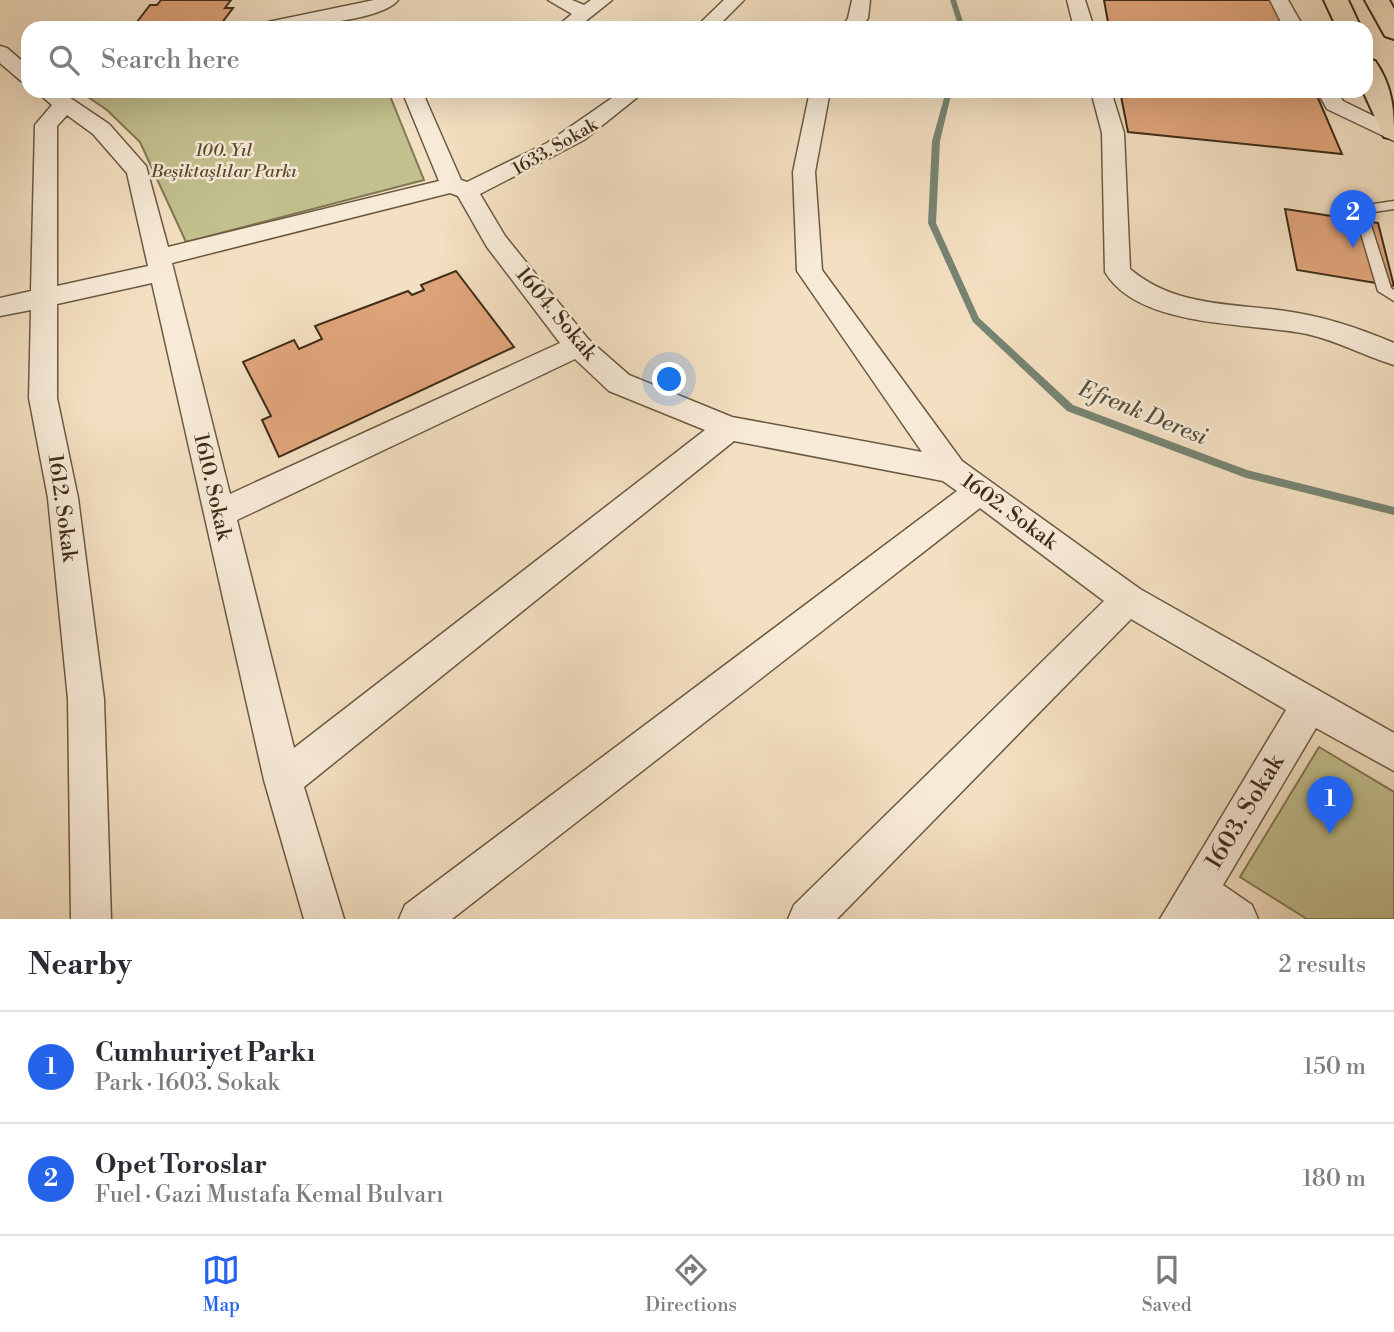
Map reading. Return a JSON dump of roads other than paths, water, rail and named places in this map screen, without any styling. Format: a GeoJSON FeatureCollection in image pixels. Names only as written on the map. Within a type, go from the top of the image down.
{"type":"FeatureCollection","features":[{"type":"Feature","properties":{"kind":"highway"},"geometry":{"type":"LineString","coordinates":[[1336,0],[1346,21]]}},
{"type":"Feature","properties":{"kind":"highway"},"geometry":{"type":"LineString","coordinates":[[1377,0],[1394,31]]}},
{"type":"Feature","properties":{"kind":"highway"},"geometry":{"type":"LineString","coordinates":[[1373,83],[1394,132]]}},
{"type":"Feature","properties":{"kind":"street"},"geometry":{"type":"LineString","coordinates":[[557,0],[585,13]]}},
{"type":"Feature","properties":{"kind":"street"},"geometry":{"type":"LineString","coordinates":[[574,21],[603,0]]}},
{"type":"Feature","properties":{"kind":"street"},"geometry":{"type":"LineString","coordinates":[[712,21],[735,0]]}},
{"type":"Feature","properties":{"kind":"street"},"geometry":{"type":"LineString","coordinates":[[856,21],[861,0]]}},
{"type":"Feature","properties":{"kind":"street"},"geometry":{"type":"LineString","coordinates":[[1076,0],[1082,21]]}},
{"type":"Feature","properties":{"kind":"street"},"geometry":{"type":"LineString","coordinates":[[1279,0],[1290,21]]}},
{"type":"Feature","properties":{"kind":"street"},"geometry":{"type":"LineString","coordinates":[[299,21],[377,3],[381,21]]}},
{"type":"Feature","properties":{"kind":"street","name":"1610. Sokak"},"geometry":{"type":"LineString","coordinates":[[0,52],[21,70]]}},
{"type":"Feature","properties":{"kind":"street"},"geometry":{"type":"LineString","coordinates":[[0,77],[21,81]]}},
{"type":"Feature","properties":{"kind":"street","name":"1612. Sokak"},"geometry":{"type":"LineString","coordinates":[[41,98],[46,125],[47,298],[43,398],[62,498],[86,699],[92,919]]}},
{"type":"Feature","properties":{"kind":"street","name":"1610. Sokak"},"geometry":{"type":"LineString","coordinates":[[58,98],[101,129],[138,171],[218,514],[317,916]]}},
{"type":"Feature","properties":{"kind":"street","name":"1604. Sokak"},"geometry":{"type":"LineString","coordinates":[[415,98],[460,188],[496,241],[578,346],[620,383],[729,428],[951,470]]}},
{"type":"Feature","properties":{"kind":"street","name":"1633. Sokak"},"geometry":{"type":"LineString","coordinates":[[0,307],[47,298],[162,265],[460,188],[538,159],[603,120],[627,98]]}},
{"type":"Feature","properties":{"kind":"street","name":"1602. Sokak"},"geometry":{"type":"LineString","coordinates":[[819,98],[804,172],[810,271],[951,470],[1128,600],[1394,753]]}},
{"type":"Feature","properties":{"kind":"street"},"geometry":{"type":"LineString","coordinates":[[1103,98],[1113,133],[1118,272],[1132,288],[1179,306],[1308,324],[1369,342],[1394,355]]}},
{"type":"Feature","properties":{"kind":"street"},"geometry":{"type":"LineString","coordinates":[[1331,98],[1334,104],[1394,132]]}},
{"type":"Feature","properties":{"kind":"street"},"geometry":{"type":"LineString","coordinates":[[218,514],[578,346]]}},
{"type":"Feature","properties":{"kind":"street"},"geometry":{"type":"LineString","coordinates":[[283,780],[729,428]]}},
{"type":"Feature","properties":{"kind":"street"},"geometry":{"type":"LineString","coordinates":[[440,912],[980,491]]}},
{"type":"Feature","properties":{"kind":"street"},"geometry":{"type":"LineString","coordinates":[[808,919],[1128,600]]}},
{"type":"Feature","properties":{"kind":"street","name":"1603. Sokak"},"geometry":{"type":"LineString","coordinates":[[1189,906],[1309,705]]}},
{"type":"Feature","properties":{"kind":"street"},"geometry":{"type":"LineString","coordinates":[[1189,906],[1238,919]]}},
{"type":"Feature","properties":{"kind":"lane"},"geometry":{"type":"LineString","coordinates":[[1394,205],[1360,210],[1385,291],[1394,296]]}},
{"type":"Feature","properties":{"kind":"waterway","name":"Efrenk Deresi"},"geometry":{"type":"LineString","coordinates":[[953,0],[960,21]]}},
{"type":"Feature","properties":{"kind":"waterway","name":"Efrenk Deresi"},"geometry":{"type":"LineString","coordinates":[[947,98],[936,141],[932,223],[976,320],[1070,408],[1246,474],[1394,511]]}},
{"type":"Feature","properties":{"kind":"place","name":"Opet Toroslar"},"geometry":{"type":"Point","coordinates":[1353,248]}},
{"type":"Feature","properties":{"kind":"place","name":"Cumhuriyet Parkı"},"geometry":{"type":"Point","coordinates":[1330,834]}},
{"type":"Feature","properties":{"kind":"park label","name":"100. Yıl Beşiktaşlılar Parkı"},"geometry":{"type":"Point","coordinates":[224,160]}}]}
